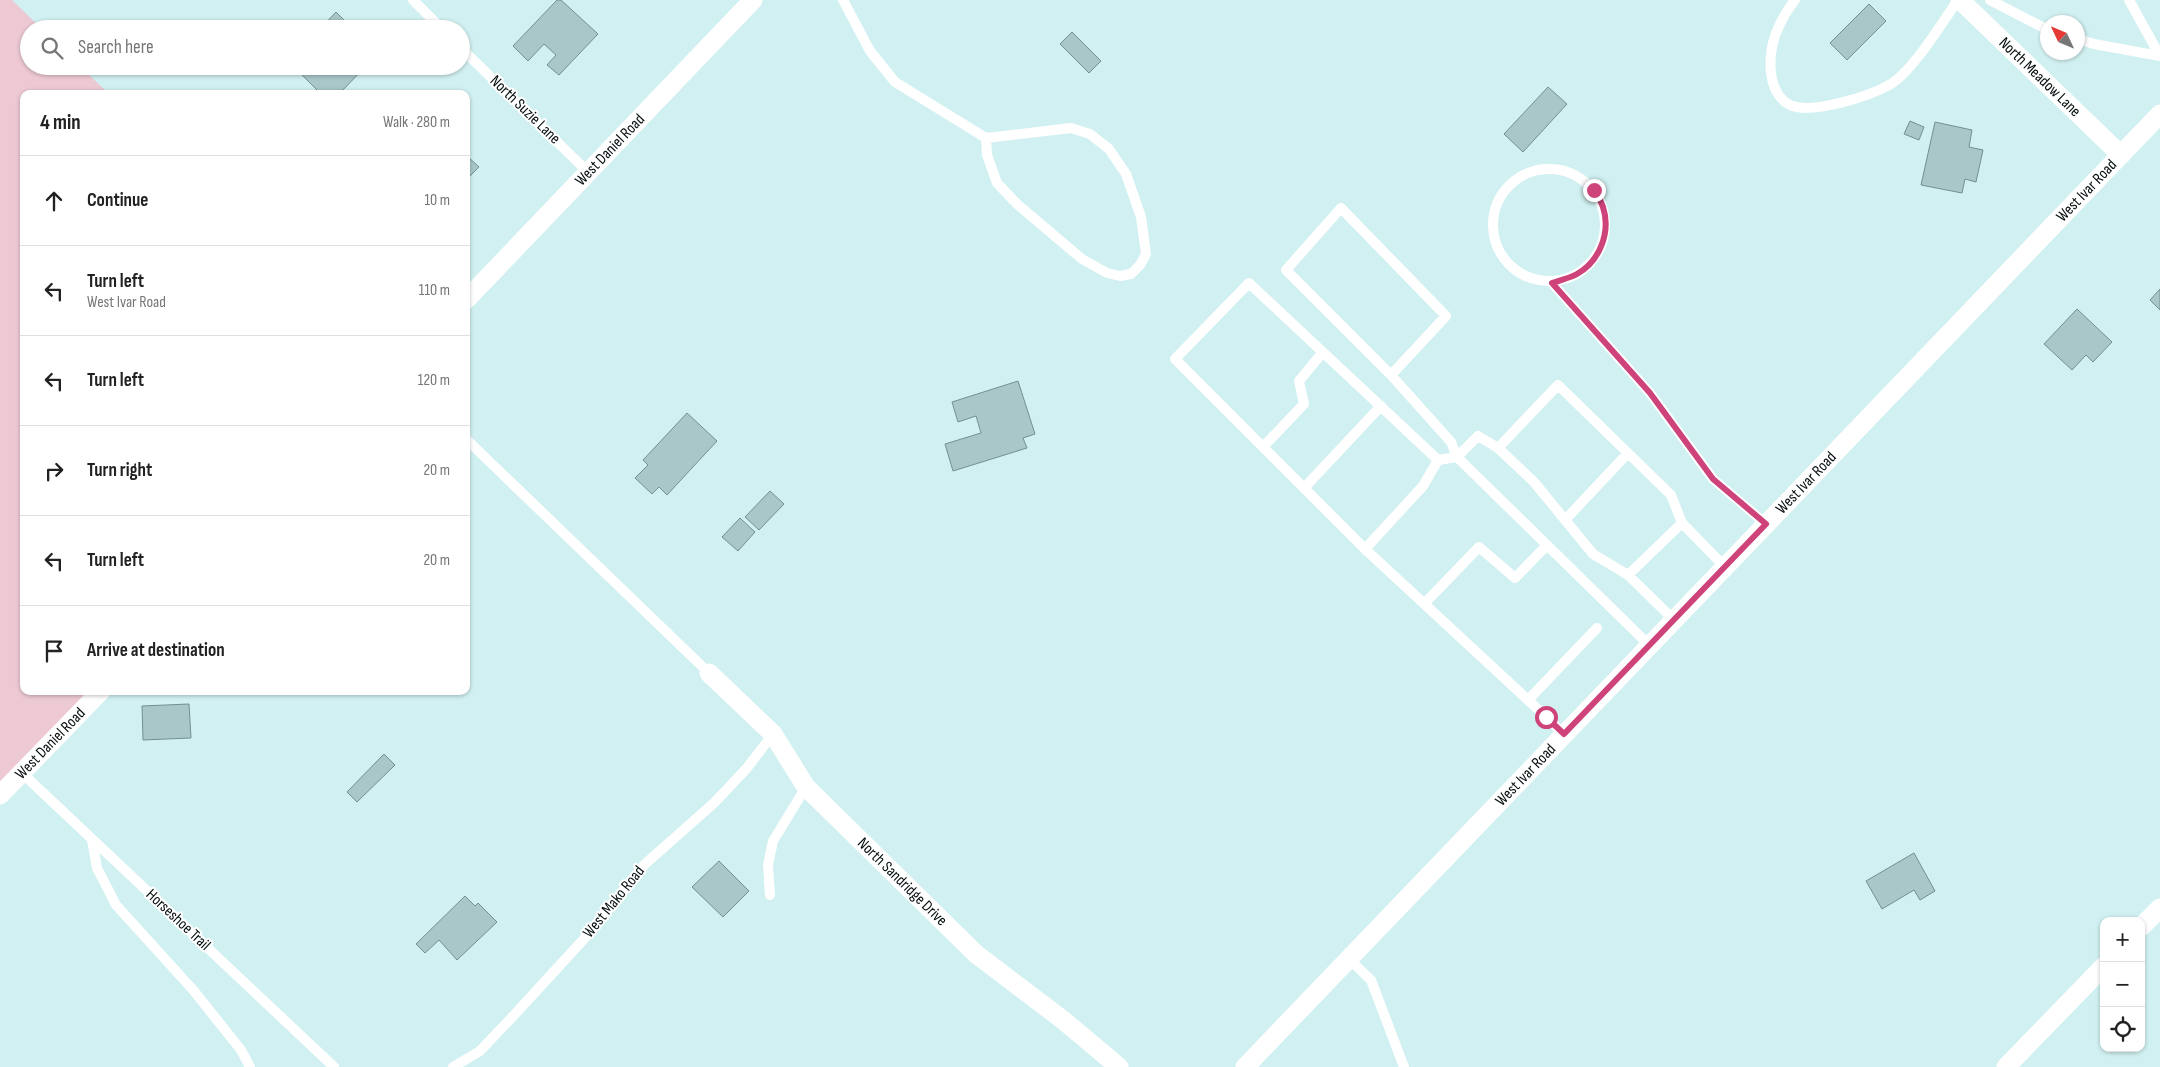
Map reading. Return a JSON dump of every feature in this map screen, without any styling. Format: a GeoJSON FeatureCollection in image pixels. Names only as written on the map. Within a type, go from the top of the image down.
{"type":"FeatureCollection","features":[{"type":"Feature","properties":{"kind":"street","name":"West Daniel Road"},"geometry":{"type":"LineString","coordinates":[[470,296],[753,0]]}},
{"type":"Feature","properties":{"kind":"street","name":"North Meadow Lane"},"geometry":{"type":"LineString","coordinates":[[1959,0],[2121,155]]}},
{"type":"Feature","properties":{"kind":"street","name":"West Ivar Road"},"geometry":{"type":"LineString","coordinates":[[1246,1067],[2160,114]]}},
{"type":"Feature","properties":{"kind":"street","name":"North Sandridge Drive"},"geometry":{"type":"LineString","coordinates":[[709,674],[773,734],[806,787],[976,954],[1063,1020],[1119,1067]]}},
{"type":"Feature","properties":{"kind":"street","name":"West Daniel Road"},"geometry":{"type":"LineString","coordinates":[[0,795],[97,695]]}},
{"type":"Feature","properties":{"kind":"street"},"geometry":{"type":"LineString","coordinates":[[2145,923],[2160,908]]}},
{"type":"Feature","properties":{"kind":"street"},"geometry":{"type":"LineString","coordinates":[[2006,1067],[2100,970]]}},
{"type":"Feature","properties":{"kind":"lane"},"geometry":{"type":"LineString","coordinates":[[413,0],[433,20]]}},
{"type":"Feature","properties":{"kind":"lane"},"geometry":{"type":"LineString","coordinates":[[843,0],[870,51],[895,82],[986,138],[1071,128],[1090,134],[1109,149],[1126,174],[1141,216],[1146,254],[1140,265],[1131,274],[1120,276],[1107,273],[1082,259],[1017,204],[997,183],[987,155],[986,138]]}},
{"type":"Feature","properties":{"kind":"lane"},"geometry":{"type":"LineString","coordinates":[[1795,0],[1776,34],[1770,69],[1777,96],[1791,106],[1812,108],[1844,103],[1890,85],[1916,60],[1959,0]]}},
{"type":"Feature","properties":{"kind":"lane"},"geometry":{"type":"LineString","coordinates":[[1990,0],[2040,26]]}},
{"type":"Feature","properties":{"kind":"lane"},"geometry":{"type":"LineString","coordinates":[[2129,0],[2160,56]]}},
{"type":"Feature","properties":{"kind":"lane"},"geometry":{"type":"LineString","coordinates":[[2085,41],[2160,56]]}},
{"type":"Feature","properties":{"kind":"lane","name":"North Suzie Lane"},"geometry":{"type":"LineString","coordinates":[[470,57],[589,173]]}},
{"type":"Feature","properties":{"kind":"lane"},"geometry":{"type":"LineString","coordinates":[[1552,283],[1577,274],[1592,262],[1602,245],[1606,226],[1603,207],[1594,190],[1580,177],[1562,170],[1542,169],[1525,174],[1510,184],[1500,198],[1494,216],[1493,234],[1499,251],[1509,265],[1524,276],[1552,283],[1650,393],[1713,479],[1766,524]]}},
{"type":"Feature","properties":{"kind":"lane"},"geometry":{"type":"LineString","coordinates":[[1391,375],[1446,316],[1341,208],[1286,270],[1391,375],[1451,442],[1458,457],[1649,646]]}},
{"type":"Feature","properties":{"kind":"lane"},"geometry":{"type":"LineString","coordinates":[[1438,460],[1249,283],[1175,359],[1365,548],[1564,734]]}},
{"type":"Feature","properties":{"kind":"lane"},"geometry":{"type":"LineString","coordinates":[[1263,447],[1304,404],[1298,381],[1323,352]]}},
{"type":"Feature","properties":{"kind":"lane"},"geometry":{"type":"LineString","coordinates":[[1498,448],[1558,385],[1671,495],[1682,523],[1725,567]]}},
{"type":"Feature","properties":{"kind":"lane"},"geometry":{"type":"LineString","coordinates":[[1304,488],[1381,406]]}},
{"type":"Feature","properties":{"kind":"lane"},"geometry":{"type":"LineString","coordinates":[[1438,460],[1458,457],[1478,436],[1498,448],[1534,482],[1593,554],[1628,575],[1674,620]]}},
{"type":"Feature","properties":{"kind":"lane"},"geometry":{"type":"LineString","coordinates":[[470,443],[709,674]]}},
{"type":"Feature","properties":{"kind":"lane"},"geometry":{"type":"LineString","coordinates":[[1565,520],[1628,453]]}},
{"type":"Feature","properties":{"kind":"lane"},"geometry":{"type":"LineString","coordinates":[[1365,548],[1423,486],[1438,460]]}},
{"type":"Feature","properties":{"kind":"lane"},"geometry":{"type":"LineString","coordinates":[[1628,575],[1682,523]]}},
{"type":"Feature","properties":{"kind":"lane"},"geometry":{"type":"LineString","coordinates":[[1424,604],[1479,546],[1515,578],[1547,544]]}},
{"type":"Feature","properties":{"kind":"lane"},"geometry":{"type":"LineString","coordinates":[[1528,700],[1597,628]]}},
{"type":"Feature","properties":{"kind":"lane","name":"West Mako Road"},"geometry":{"type":"LineString","coordinates":[[453,1067],[480,1050],[510,1019],[583,940],[645,864],[714,803],[747,768],[773,734]]}},
{"type":"Feature","properties":{"kind":"lane","name":"Horseshoe Trail"},"geometry":{"type":"LineString","coordinates":[[22,773],[334,1067]]}},
{"type":"Feature","properties":{"kind":"lane"},"geometry":{"type":"LineString","coordinates":[[770,895],[768,865],[773,841],[806,787]]}},
{"type":"Feature","properties":{"kind":"lane"},"geometry":{"type":"LineString","coordinates":[[92,840],[97,868],[116,905],[194,991],[241,1050],[250,1067]]}},
{"type":"Feature","properties":{"kind":"lane"},"geometry":{"type":"LineString","coordinates":[[1349,959],[1370,980],[1404,1067]]}},
{"type":"Feature","properties":{"kind":"shaded area"},"geometry":{"type":"Polygon","coordinates":[[[0,0],[12,0],[33,20],[20,20],[20,75],[89,75],[105,90],[20,90],[20,695],[85,695],[0,783],[0,0]]]}},
{"type":"Feature","properties":{"kind":"building"},"geometry":{"type":"Polygon","coordinates":[[[557,0],[561,0],[598,34],[559,75],[547,65],[556,55],[544,44],[528,61],[513,46],[557,0]]]}},
{"type":"Feature","properties":{"kind":"building"},"geometry":{"type":"Polygon","coordinates":[[[1869,4],[1886,21],[1847,60],[1830,43],[1869,4]]]}},
{"type":"Feature","properties":{"kind":"building"},"geometry":{"type":"Polygon","coordinates":[[[336,12],[344,20],[328,20],[336,12]]]}},
{"type":"Feature","properties":{"kind":"building"},"geometry":{"type":"Polygon","coordinates":[[[1072,32],[1101,61],[1089,73],[1060,44],[1072,32]]]}},
{"type":"Feature","properties":{"kind":"building"},"geometry":{"type":"Polygon","coordinates":[[[302,75],[357,75],[343,90],[317,90],[302,75]]]}},
{"type":"Feature","properties":{"kind":"building"},"geometry":{"type":"Polygon","coordinates":[[[1548,87],[1567,104],[1523,152],[1504,134],[1548,87]]]}},
{"type":"Feature","properties":{"kind":"building"},"geometry":{"type":"Polygon","coordinates":[[[1910,121],[1924,127],[1919,140],[1904,134],[1910,121]]]}},
{"type":"Feature","properties":{"kind":"building"},"geometry":{"type":"Polygon","coordinates":[[[1935,122],[1972,130],[1969,147],[1983,150],[1976,182],[1965,179],[1962,193],[1921,185],[1935,122]]]}},
{"type":"Feature","properties":{"kind":"building"},"geometry":{"type":"Polygon","coordinates":[[[470,159],[479,167],[470,176],[470,159]]]}},
{"type":"Feature","properties":{"kind":"building"},"geometry":{"type":"Polygon","coordinates":[[[2160,289],[2160,310],[2150,300],[2160,289]]]}},
{"type":"Feature","properties":{"kind":"building"},"geometry":{"type":"Polygon","coordinates":[[[2077,309],[2112,342],[2093,362],[2086,355],[2072,370],[2044,344],[2077,309]]]}},
{"type":"Feature","properties":{"kind":"building"},"geometry":{"type":"Polygon","coordinates":[[[1018,381],[1035,434],[1023,438],[1027,448],[953,471],[945,444],[981,433],[976,416],[958,422],[952,402],[1018,381]]]}},
{"type":"Feature","properties":{"kind":"building"},"geometry":{"type":"Polygon","coordinates":[[[687,413],[717,441],[667,495],[659,487],[652,494],[635,478],[648,465],[643,460],[687,413]]]}},
{"type":"Feature","properties":{"kind":"building"},"geometry":{"type":"Polygon","coordinates":[[[770,491],[784,504],[759,530],[745,517],[770,491]]]}},
{"type":"Feature","properties":{"kind":"building"},"geometry":{"type":"Polygon","coordinates":[[[740,518],[755,532],[738,551],[722,537],[740,518]]]}},
{"type":"Feature","properties":{"kind":"building"},"geometry":{"type":"Polygon","coordinates":[[[189,704],[191,738],[143,740],[142,706],[189,704]]]}},
{"type":"Feature","properties":{"kind":"building"},"geometry":{"type":"Polygon","coordinates":[[[384,754],[395,765],[357,802],[347,792],[384,754]]]}},
{"type":"Feature","properties":{"kind":"building"},"geometry":{"type":"Polygon","coordinates":[[[1914,853],[1935,891],[1920,900],[1914,890],[1882,909],[1866,881],[1914,853]]]}},
{"type":"Feature","properties":{"kind":"building"},"geometry":{"type":"Polygon","coordinates":[[[719,861],[749,891],[723,917],[692,887],[719,861]]]}},
{"type":"Feature","properties":{"kind":"building"},"geometry":{"type":"Polygon","coordinates":[[[465,896],[475,906],[478,903],[497,922],[457,960],[439,940],[425,953],[416,944],[465,896]]]}},
{"type":"Feature","properties":{"kind":"route"},"geometry":{"type":"LineString","coordinates":[[1546,717],[1564,734],[1766,524],[1713,479],[1650,393],[1552,283],[1577,274],[1592,262],[1602,245],[1606,226],[1603,207],[1594,190]]}}]}
